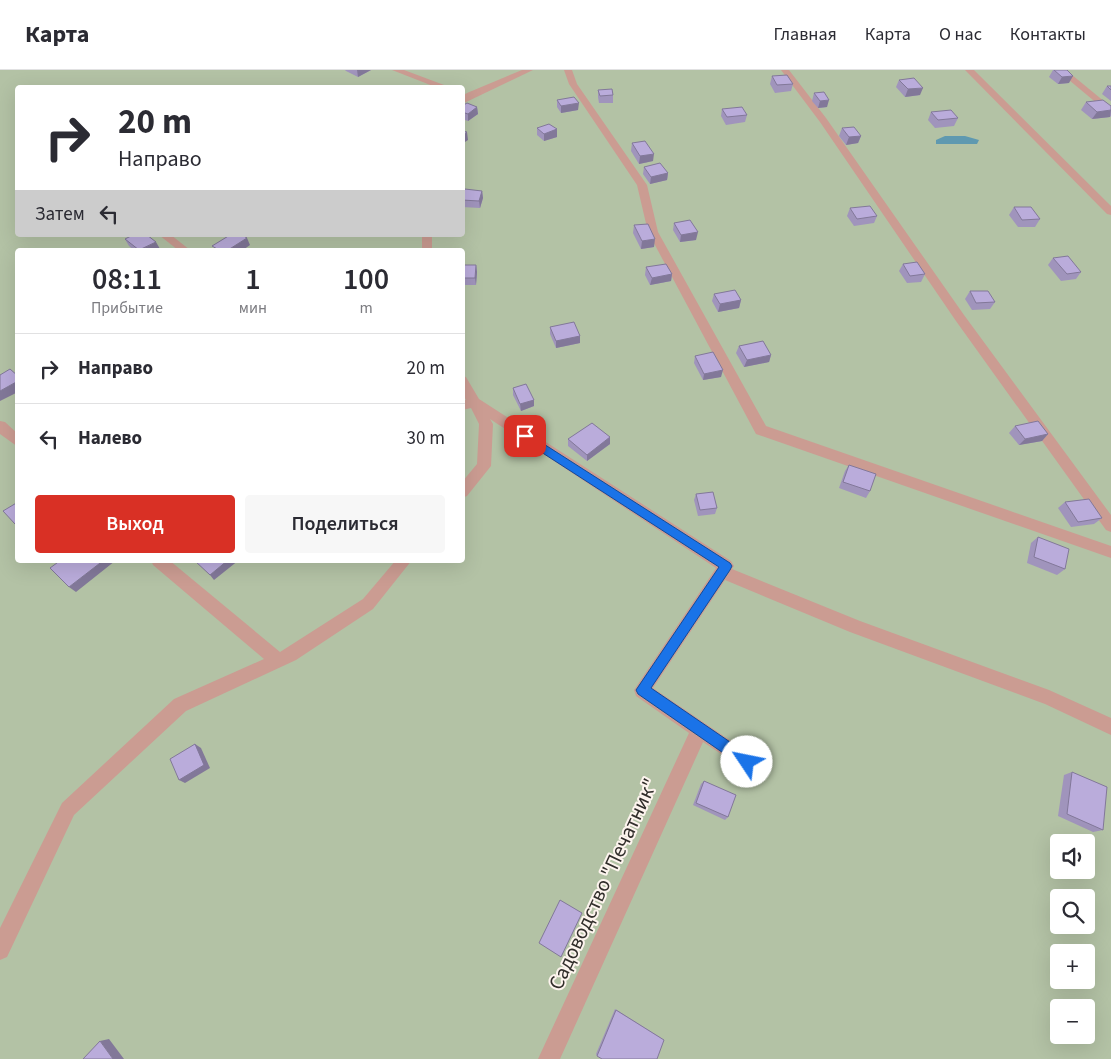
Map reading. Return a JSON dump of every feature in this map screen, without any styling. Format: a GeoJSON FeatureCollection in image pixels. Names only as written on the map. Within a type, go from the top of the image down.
{"type":"FeatureCollection","features":[{"type":"Feature","properties":{"kind":"street"},"geometry":{"type":"LineString","coordinates":[[396,70],[439,85]]}},
{"type":"Feature","properties":{"kind":"street"},"geometry":{"type":"LineString","coordinates":[[465,96],[529,70]]}},
{"type":"Feature","properties":{"kind":"street"},"geometry":{"type":"LineString","coordinates":[[568,70],[573,84],[642,186],[653,232],[761,430],[1111,552]]}},
{"type":"Feature","properties":{"kind":"street"},"geometry":{"type":"LineString","coordinates":[[785,70],[960,318],[1111,526]]}},
{"type":"Feature","properties":{"kind":"street"},"geometry":{"type":"LineString","coordinates":[[969,70],[1110,210]]}},
{"type":"Feature","properties":{"kind":"street"},"geometry":{"type":"LineString","coordinates":[[1062,70],[1111,112]]}},
{"type":"Feature","properties":{"kind":"street"},"geometry":{"type":"LineString","coordinates":[[167,237],[182,248]]}},
{"type":"Feature","properties":{"kind":"street"},"geometry":{"type":"LineString","coordinates":[[465,390],[469,404],[486,424],[484,466],[465,488]]}},
{"type":"Feature","properties":{"kind":"street"},"geometry":{"type":"LineString","coordinates":[[469,404],[726,566],[642,690],[747,762]]}},
{"type":"Feature","properties":{"kind":"street"},"geometry":{"type":"LineString","coordinates":[[0,426],[15,439]]}},
{"type":"Feature","properties":{"kind":"street"},"geometry":{"type":"LineString","coordinates":[[162,563],[278,660]]}},
{"type":"Feature","properties":{"kind":"street"},"geometry":{"type":"LineString","coordinates":[[0,950],[68,809],[180,705],[290,655],[368,604],[402,563]]}},
{"type":"Feature","properties":{"kind":"street"},"geometry":{"type":"LineString","coordinates":[[722,572],[856,627],[1049,698],[1111,727]]}},
{"type":"Feature","properties":{"kind":"street","name":"Садоводство \"Печатник\""},"geometry":{"type":"LineString","coordinates":[[549,1059],[700,730]]}},
{"type":"Feature","properties":{"kind":"green space"},"geometry":{"type":"Polygon","coordinates":[[[0,70],[1111,70],[1111,1059],[0,1059],[0,70]]]}},
{"type":"Feature","properties":{"kind":"water"},"geometry":{"type":"Polygon","coordinates":[[[945,136],[965,136],[979,140],[977,144],[936,144],[936,140],[945,136]]]}},
{"type":"Feature","properties":{"kind":"building"},"geometry":{"type":"Polygon","coordinates":[[[1054,70],[1067,70],[1073,76],[1062,77],[1054,70]]]}},
{"type":"Feature","properties":{"kind":"building"},"geometry":{"type":"Polygon","coordinates":[[[787,75],[793,84],[777,85],[772,76],[787,75]]]}},
{"type":"Feature","properties":{"kind":"building"},"geometry":{"type":"Polygon","coordinates":[[[914,78],[923,88],[908,89],[899,80],[914,78]]]}},
{"type":"Feature","properties":{"kind":"building"},"geometry":{"type":"Polygon","coordinates":[[[612,89],[613,95],[600,96],[598,90],[612,89]]]}},
{"type":"Feature","properties":{"kind":"building"},"geometry":{"type":"Polygon","coordinates":[[[824,92],[829,100],[820,101],[814,93],[824,92]]]}},
{"type":"Feature","properties":{"kind":"building"},"geometry":{"type":"Polygon","coordinates":[[[574,97],[579,103],[561,106],[557,100],[574,97]]]}},
{"type":"Feature","properties":{"kind":"building"},"geometry":{"type":"Polygon","coordinates":[[[1103,100],[1111,106],[1111,110],[1097,112],[1086,102],[1103,100]]]}},
{"type":"Feature","properties":{"kind":"building"},"geometry":{"type":"Polygon","coordinates":[[[467,103],[477,107],[468,114],[465,113],[465,104],[467,103]]]}},
{"type":"Feature","properties":{"kind":"building"},"geometry":{"type":"Polygon","coordinates":[[[742,107],[747,115],[727,117],[722,109],[742,107]]]}},
{"type":"Feature","properties":{"kind":"building"},"geometry":{"type":"Polygon","coordinates":[[[951,110],[958,118],[938,120],[931,112],[951,110]]]}},
{"type":"Feature","properties":{"kind":"building"},"geometry":{"type":"Polygon","coordinates":[[[549,124],[557,129],[544,134],[537,128],[549,124]]]}},
{"type":"Feature","properties":{"kind":"building"},"geometry":{"type":"Polygon","coordinates":[[[854,127],[861,136],[849,137],[842,128],[854,127]]]}},
{"type":"Feature","properties":{"kind":"building"},"geometry":{"type":"Polygon","coordinates":[[[645,141],[654,154],[640,156],[632,143],[645,141]]]}},
{"type":"Feature","properties":{"kind":"building"},"geometry":{"type":"Polygon","coordinates":[[[660,163],[668,173],[651,177],[644,167],[660,163]]]}},
{"type":"Feature","properties":{"kind":"building"},"geometry":{"type":"Polygon","coordinates":[[[465,189],[482,191],[479,201],[465,200],[465,189]]]}},
{"type":"Feature","properties":{"kind":"building"},"geometry":{"type":"Polygon","coordinates":[[[870,206],[877,216],[857,219],[850,208],[870,206]]]}},
{"type":"Feature","properties":{"kind":"building"},"geometry":{"type":"Polygon","coordinates":[[[1014,207],[1031,207],[1040,219],[1022,220],[1014,207]]]}},
{"type":"Feature","properties":{"kind":"building"},"geometry":{"type":"Polygon","coordinates":[[[690,220],[698,232],[681,235],[674,223],[690,220]]]}},
{"type":"Feature","properties":{"kind":"building"},"geometry":{"type":"Polygon","coordinates":[[[648,224],[655,239],[642,241],[634,225],[648,224]]]}},
{"type":"Feature","properties":{"kind":"building"},"geometry":{"type":"Polygon","coordinates":[[[129,237],[150,237],[156,242],[143,248],[136,248],[125,239],[129,237]]]}},
{"type":"Feature","properties":{"kind":"building"},"geometry":{"type":"Polygon","coordinates":[[[227,237],[247,238],[231,248],[216,248],[212,246],[227,237]]]}},
{"type":"Feature","properties":{"kind":"building"},"geometry":{"type":"Polygon","coordinates":[[[1068,256],[1081,272],[1067,274],[1053,258],[1068,256]]]}},
{"type":"Feature","properties":{"kind":"building"},"geometry":{"type":"Polygon","coordinates":[[[917,262],[925,274],[910,276],[903,264],[917,262]]]}},
{"type":"Feature","properties":{"kind":"building"},"geometry":{"type":"Polygon","coordinates":[[[666,264],[672,274],[652,278],[646,267],[666,264]]]}},
{"type":"Feature","properties":{"kind":"building"},"geometry":{"type":"Polygon","coordinates":[[[465,265],[476,265],[475,278],[465,278],[465,265]]]}},
{"type":"Feature","properties":{"kind":"building"},"geometry":{"type":"Polygon","coordinates":[[[735,290],[741,300],[720,304],[714,294],[735,290]]]}},
{"type":"Feature","properties":{"kind":"building"},"geometry":{"type":"Polygon","coordinates":[[[970,291],[988,291],[995,302],[976,303],[970,291]]]}},
{"type":"Feature","properties":{"kind":"building"},"geometry":{"type":"Polygon","coordinates":[[[574,322],[580,336],[556,341],[550,327],[574,322]]]}},
{"type":"Feature","properties":{"kind":"building"},"geometry":{"type":"Polygon","coordinates":[[[763,341],[771,355],[747,360],[739,346],[763,341]]]}},
{"type":"Feature","properties":{"kind":"building"},"geometry":{"type":"Polygon","coordinates":[[[713,352],[723,370],[704,374],[695,356],[713,352]]]}},
{"type":"Feature","properties":{"kind":"building"},"geometry":{"type":"Polygon","coordinates":[[[10,369],[15,373],[15,383],[0,391],[0,375],[10,369]]]}},
{"type":"Feature","properties":{"kind":"building"},"geometry":{"type":"Polygon","coordinates":[[[526,384],[534,400],[520,404],[513,388],[526,384]]]}},
{"type":"Feature","properties":{"kind":"building"},"geometry":{"type":"Polygon","coordinates":[[[1038,421],[1048,434],[1025,439],[1015,426],[1038,421]]]}},
{"type":"Feature","properties":{"kind":"building"},"geometry":{"type":"Polygon","coordinates":[[[592,423],[610,437],[587,455],[568,439],[592,423]]]}},
{"type":"Feature","properties":{"kind":"building"},"geometry":{"type":"Polygon","coordinates":[[[849,465],[876,474],[870,491],[843,482],[849,465]]]}},
{"type":"Feature","properties":{"kind":"building"},"geometry":{"type":"Polygon","coordinates":[[[713,492],[717,508],[700,510],[696,494],[713,492]]]}},
{"type":"Feature","properties":{"kind":"building"},"geometry":{"type":"Polygon","coordinates":[[[1089,499],[1102,518],[1078,522],[1065,502],[1089,499]]]}},
{"type":"Feature","properties":{"kind":"building"},"geometry":{"type":"Polygon","coordinates":[[[15,504],[15,524],[3,511],[15,504]]]}},
{"type":"Feature","properties":{"kind":"building"},"geometry":{"type":"Polygon","coordinates":[[[1038,537],[1069,549],[1065,569],[1034,557],[1038,537]]]}},
{"type":"Feature","properties":{"kind":"building"},"geometry":{"type":"Polygon","coordinates":[[[57,563],[100,563],[69,587],[50,568],[57,563]]]}},
{"type":"Feature","properties":{"kind":"building"},"geometry":{"type":"Polygon","coordinates":[[[197,563],[224,563],[210,575],[197,563]]]}},
{"type":"Feature","properties":{"kind":"building"},"geometry":{"type":"Polygon","coordinates":[[[195,744],[204,765],[179,780],[170,759],[195,744]]]}},
{"type":"Feature","properties":{"kind":"building"},"geometry":{"type":"Polygon","coordinates":[[[1072,772],[1107,787],[1103,830],[1067,814],[1072,772]]]}},
{"type":"Feature","properties":{"kind":"building"},"geometry":{"type":"Polygon","coordinates":[[[704,781],[736,795],[728,817],[696,803],[704,781]]]}},
{"type":"Feature","properties":{"kind":"building"},"geometry":{"type":"Polygon","coordinates":[[[560,900],[582,913],[561,957],[539,943],[560,900]]]}},
{"type":"Feature","properties":{"kind":"building"},"geometry":{"type":"Polygon","coordinates":[[[616,1010],[664,1040],[657,1059],[602,1059],[597,1056],[616,1010]]]}},
{"type":"Feature","properties":{"kind":"building"},"geometry":{"type":"Polygon","coordinates":[[[100,1041],[113,1059],[83,1059],[100,1041]]]}},
{"type":"Feature","properties":{"kind":"route"},"geometry":{"type":"LineString","coordinates":[[525,436],[726,566],[642,690],[747,762]]}}]}
